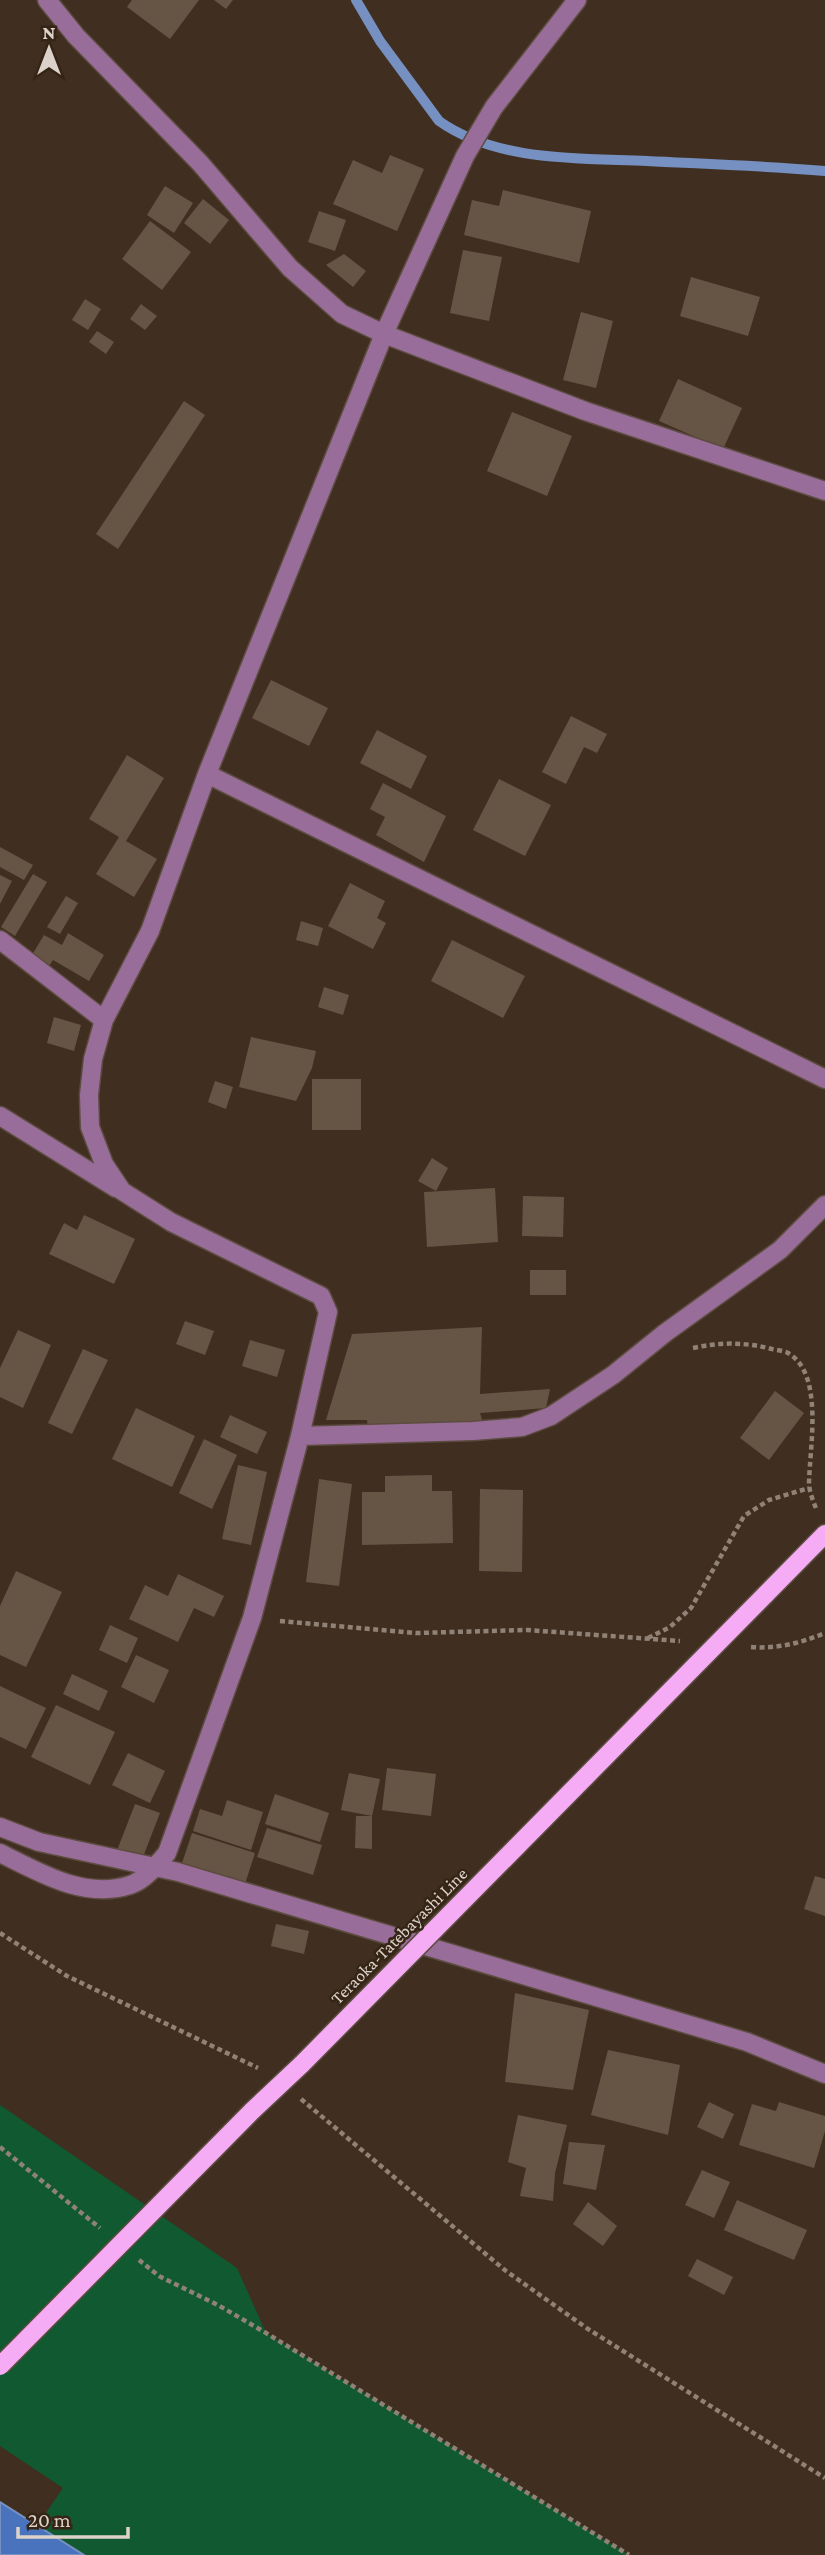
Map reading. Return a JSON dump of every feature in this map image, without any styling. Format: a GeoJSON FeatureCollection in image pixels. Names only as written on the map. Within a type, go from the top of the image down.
{"type":"FeatureCollection","features":[{"type":"Feature","properties":{"kind":"main road","name":"Teraoka-Tatebayashi Line"},"geometry":{"type":"LineString","coordinates":[[0,2366],[825,1534]]}},
{"type":"Feature","properties":{"kind":"street"},"geometry":{"type":"LineString","coordinates":[[47,0],[76,36],[200,163],[290,268],[342,314],[384,334],[585,411],[825,491]]}},
{"type":"Feature","properties":{"kind":"street"},"geometry":{"type":"LineString","coordinates":[[122,1191],[104,1164],[90,1127],[89,1095],[93,1059],[104,1020],[150,931],[207,774],[384,334],[465,156],[494,107],[577,0]]}},
{"type":"Feature","properties":{"kind":"street"},"geometry":{"type":"LineString","coordinates":[[207,774],[825,1080]]}},
{"type":"Feature","properties":{"kind":"street"},"geometry":{"type":"LineString","coordinates":[[0,940],[104,1020]]}},
{"type":"Feature","properties":{"kind":"street"},"geometry":{"type":"LineString","coordinates":[[0,1116],[171,1222],[321,1296],[328,1312],[300,1436],[252,1618],[167,1853],[155,1867],[132,1885],[102,1890],[58,1881],[0,1853]]}},
{"type":"Feature","properties":{"kind":"street"},"geometry":{"type":"LineString","coordinates":[[300,1436],[473,1431],[522,1427],[551,1416],[603,1382],[665,1333],[780,1250],[825,1205]]}},
{"type":"Feature","properties":{"kind":"street"},"geometry":{"type":"LineString","coordinates":[[0,1826],[39,1842],[178,1872],[747,2042],[825,2074]]}},
{"type":"Feature","properties":{"kind":"path"},"geometry":{"type":"LineString","coordinates":[[691,1349],[716,1343],[754,1345],[788,1353],[799,1362],[813,1397],[809,1488],[818,1515]]}},
{"type":"Feature","properties":{"kind":"path"},"geometry":{"type":"LineString","coordinates":[[646,1639],[670,1627],[691,1608],[744,1516],[769,1500],[809,1488]]}},
{"type":"Feature","properties":{"kind":"path"},"geometry":{"type":"LineString","coordinates":[[252,1618],[415,1633],[527,1630],[686,1642]]}},
{"type":"Feature","properties":{"kind":"path"},"geometry":{"type":"LineString","coordinates":[[740,1646],[767,1648],[806,1641],[825,1633]]}},
{"type":"Feature","properties":{"kind":"path"},"geometry":{"type":"LineString","coordinates":[[0,1933],[67,1976],[261,2070]]}},
{"type":"Feature","properties":{"kind":"path"},"geometry":{"type":"LineString","coordinates":[[300,2098],[506,2271],[588,2329],[825,2478]]}},
{"type":"Feature","properties":{"kind":"path"},"geometry":{"type":"LineString","coordinates":[[0,2147],[106,2233]]}},
{"type":"Feature","properties":{"kind":"path"},"geometry":{"type":"LineString","coordinates":[[138,2259],[159,2276],[218,2305],[266,2333],[629,2555]]}},
{"type":"Feature","properties":{"kind":"green space"},"geometry":{"type":"Polygon","coordinates":[[[0,2105],[237,2268],[266,2333],[629,2555],[84,2555],[37,2526],[63,2488],[0,2446],[0,2105]]]}},
{"type":"Feature","properties":{"kind":"water"},"geometry":{"type":"Polygon","coordinates":[[[0,2502],[84,2555],[0,2555],[0,2502]]]}},
{"type":"Feature","properties":{"kind":"building"},"geometry":{"type":"Polygon","coordinates":[[[132,0],[199,0],[170,39],[127,7],[132,0]]]}},
{"type":"Feature","properties":{"kind":"building"},"geometry":{"type":"Polygon","coordinates":[[[214,0],[233,0],[226,9],[214,0]]]}},
{"type":"Feature","properties":{"kind":"building"},"geometry":{"type":"Polygon","coordinates":[[[390,155],[424,169],[397,231],[333,204],[353,160],[382,173],[390,155]]]}},
{"type":"Feature","properties":{"kind":"building"},"geometry":{"type":"Polygon","coordinates":[[[165,186],[193,203],[174,233],[147,215],[165,186]]]}},
{"type":"Feature","properties":{"kind":"building"},"geometry":{"type":"Polygon","coordinates":[[[503,190],[591,211],[579,263],[464,235],[472,200],[499,206],[503,190]]]}},
{"type":"Feature","properties":{"kind":"building"},"geometry":{"type":"Polygon","coordinates":[[[203,199],[229,220],[210,244],[184,223],[203,199]]]}},
{"type":"Feature","properties":{"kind":"building"},"geometry":{"type":"Polygon","coordinates":[[[319,211],[346,220],[335,251],[308,242],[319,211]]]}},
{"type":"Feature","properties":{"kind":"building"},"geometry":{"type":"Polygon","coordinates":[[[150,221],[191,252],[162,290],[122,259],[150,221]]]}},
{"type":"Feature","properties":{"kind":"building"},"geometry":{"type":"Polygon","coordinates":[[[463,250],[502,257],[489,321],[450,313],[463,250]]]}},
{"type":"Feature","properties":{"kind":"building"},"geometry":{"type":"Polygon","coordinates":[[[344,254],[366,271],[353,287],[326,265],[344,254]]]}},
{"type":"Feature","properties":{"kind":"building"},"geometry":{"type":"Polygon","coordinates":[[[691,277],[760,297],[748,336],[680,316],[691,277]]]}},
{"type":"Feature","properties":{"kind":"building"},"geometry":{"type":"Polygon","coordinates":[[[85,299],[101,309],[88,330],[72,320],[85,299]]]}},
{"type":"Feature","properties":{"kind":"building"},"geometry":{"type":"Polygon","coordinates":[[[141,304],[157,316],[145,330],[130,319],[141,304]]]}},
{"type":"Feature","properties":{"kind":"building"},"geometry":{"type":"Polygon","coordinates":[[[581,312],[613,321],[596,388],[563,380],[581,312]]]}},
{"type":"Feature","properties":{"kind":"building"},"geometry":{"type":"Polygon","coordinates":[[[97,331],[114,342],[106,354],[89,342],[97,331]]]}},
{"type":"Feature","properties":{"kind":"building"},"geometry":{"type":"Polygon","coordinates":[[[678,379],[742,408],[723,449],[659,421],[678,379]]]}},
{"type":"Feature","properties":{"kind":"building"},"geometry":{"type":"Polygon","coordinates":[[[184,401],[205,415],[118,549],[96,534],[184,401]]]}},
{"type":"Feature","properties":{"kind":"building"},"geometry":{"type":"Polygon","coordinates":[[[512,412],[572,436],[547,496],[487,471],[512,412]]]}},
{"type":"Feature","properties":{"kind":"building"},"geometry":{"type":"Polygon","coordinates":[[[271,680],[328,708],[309,746],[252,718],[271,680]]]}},
{"type":"Feature","properties":{"kind":"building"},"geometry":{"type":"Polygon","coordinates":[[[571,716],[607,734],[597,753],[584,747],[566,784],[542,772],[571,716]]]}},
{"type":"Feature","properties":{"kind":"building"},"geometry":{"type":"Polygon","coordinates":[[[377,730],[427,756],[411,789],[360,763],[377,730]]]}},
{"type":"Feature","properties":{"kind":"building"},"geometry":{"type":"Polygon","coordinates":[[[127,755],[164,778],[126,841],[157,859],[134,897],[96,874],[119,837],[89,819],[127,755]]]}},
{"type":"Feature","properties":{"kind":"building"},"geometry":{"type":"Polygon","coordinates":[[[499,779],[551,805],[525,856],[473,830],[499,779]]]}},
{"type":"Feature","properties":{"kind":"building"},"geometry":{"type":"Polygon","coordinates":[[[383,783],[446,816],[424,862],[376,835],[385,817],[370,809],[383,783]]]}},
{"type":"Feature","properties":{"kind":"building"},"geometry":{"type":"Polygon","coordinates":[[[0,847],[33,865],[24,880],[0,867],[0,847]]]}},
{"type":"Feature","properties":{"kind":"building"},"geometry":{"type":"Polygon","coordinates":[[[33,874],[47,882],[15,936],[1,927],[33,874]]]}},
{"type":"Feature","properties":{"kind":"building"},"geometry":{"type":"Polygon","coordinates":[[[0,875],[12,881],[0,904],[0,875]]]}},
{"type":"Feature","properties":{"kind":"building"},"geometry":{"type":"Polygon","coordinates":[[[350,883],[385,901],[377,918],[386,923],[373,949],[328,926],[350,883]]]}},
{"type":"Feature","properties":{"kind":"building"},"geometry":{"type":"Polygon","coordinates":[[[66,896],[78,903],[60,934],[47,927],[66,896]]]}},
{"type":"Feature","properties":{"kind":"building"},"geometry":{"type":"Polygon","coordinates":[[[301,921],[323,928],[318,946],[296,940],[301,921]]]}},
{"type":"Feature","properties":{"kind":"building"},"geometry":{"type":"Polygon","coordinates":[[[68,933],[104,955],[89,981],[53,960],[49,966],[32,955],[44,935],[62,945],[68,933]]]}},
{"type":"Feature","properties":{"kind":"building"},"geometry":{"type":"Polygon","coordinates":[[[452,940],[525,976],[503,1018],[431,981],[452,940]]]}},
{"type":"Feature","properties":{"kind":"building"},"geometry":{"type":"Polygon","coordinates":[[[324,987],[349,995],[343,1015],[318,1007],[324,987]]]}},
{"type":"Feature","properties":{"kind":"building"},"geometry":{"type":"Polygon","coordinates":[[[54,1017],[81,1025],[74,1051],[47,1043],[54,1017]]]}},
{"type":"Feature","properties":{"kind":"building"},"geometry":{"type":"Polygon","coordinates":[[[251,1037],[316,1051],[312,1068],[296,1101],[239,1087],[251,1037]]]}},
{"type":"Feature","properties":{"kind":"building"},"geometry":{"type":"Polygon","coordinates":[[[312,1079],[361,1079],[361,1130],[312,1130],[312,1079]]]}},
{"type":"Feature","properties":{"kind":"building"},"geometry":{"type":"Polygon","coordinates":[[[215,1081],[233,1087],[226,1109],[208,1102],[215,1081]]]}},
{"type":"Feature","properties":{"kind":"building"},"geometry":{"type":"Polygon","coordinates":[[[432,1158],[448,1168],[436,1191],[418,1181],[432,1158]]]}},
{"type":"Feature","properties":{"kind":"building"},"geometry":{"type":"Polygon","coordinates":[[[495,1188],[498,1242],[427,1247],[424,1192],[495,1188]]]}},
{"type":"Feature","properties":{"kind":"building"},"geometry":{"type":"Polygon","coordinates":[[[523,1196],[564,1197],[563,1237],[522,1236],[523,1196]]]}},
{"type":"Feature","properties":{"kind":"building"},"geometry":{"type":"Polygon","coordinates":[[[84,1215],[135,1239],[114,1284],[49,1254],[64,1223],[77,1230],[84,1215]]]}},
{"type":"Feature","properties":{"kind":"building"},"geometry":{"type":"Polygon","coordinates":[[[530,1270],[566,1270],[566,1295],[530,1295],[530,1270]]]}},
{"type":"Feature","properties":{"kind":"building"},"geometry":{"type":"Polygon","coordinates":[[[185,1321],[214,1331],[205,1355],[176,1344],[185,1321]]]}},
{"type":"Feature","properties":{"kind":"building"},"geometry":{"type":"Polygon","coordinates":[[[482,1327],[480,1394],[550,1389],[546,1408],[480,1413],[483,1423],[368,1428],[367,1420],[326,1420],[352,1334],[482,1327]]]}},
{"type":"Feature","properties":{"kind":"building"},"geometry":{"type":"Polygon","coordinates":[[[18,1330],[51,1345],[23,1408],[0,1397],[0,1368],[18,1330]]]}},
{"type":"Feature","properties":{"kind":"building"},"geometry":{"type":"Polygon","coordinates":[[[250,1340],[285,1350],[277,1377],[242,1366],[250,1340]]]}},
{"type":"Feature","properties":{"kind":"building"},"geometry":{"type":"Polygon","coordinates":[[[83,1349],[108,1360],[72,1434],[48,1423],[83,1349]]]}},
{"type":"Feature","properties":{"kind":"building"},"geometry":{"type":"Polygon","coordinates":[[[775,1391],[804,1413],[769,1460],[740,1438],[775,1391]]]}},
{"type":"Feature","properties":{"kind":"building"},"geometry":{"type":"Polygon","coordinates":[[[136,1408],[195,1436],[172,1487],[112,1459],[136,1408]]]}},
{"type":"Feature","properties":{"kind":"building"},"geometry":{"type":"Polygon","coordinates":[[[230,1415],[267,1432],[257,1454],[220,1437],[230,1415]]]}},
{"type":"Feature","properties":{"kind":"building"},"geometry":{"type":"Polygon","coordinates":[[[204,1439],[237,1455],[212,1509],[179,1493],[204,1439]]]}},
{"type":"Feature","properties":{"kind":"building"},"geometry":{"type":"Polygon","coordinates":[[[238,1465],[267,1472],[251,1545],[222,1539],[238,1465]]]}},
{"type":"Feature","properties":{"kind":"building"},"geometry":{"type":"Polygon","coordinates":[[[432,1475],[432,1491],[452,1491],[453,1543],[362,1545],[362,1492],[385,1492],[385,1476],[432,1475]]]}},
{"type":"Feature","properties":{"kind":"building"},"geometry":{"type":"Polygon","coordinates":[[[319,1479],[352,1484],[339,1586],[306,1582],[319,1479]]]}},
{"type":"Feature","properties":{"kind":"building"},"geometry":{"type":"Polygon","coordinates":[[[480,1489],[523,1490],[522,1572],[479,1571],[480,1489]]]}},
{"type":"Feature","properties":{"kind":"building"},"geometry":{"type":"Polygon","coordinates":[[[16,1571],[62,1592],[26,1667],[0,1655],[0,1606],[16,1571]]]}},
{"type":"Feature","properties":{"kind":"building"},"geometry":{"type":"Polygon","coordinates":[[[178,1574],[224,1596],[214,1617],[194,1608],[178,1642],[129,1619],[145,1585],[168,1596],[178,1574]]]}},
{"type":"Feature","properties":{"kind":"building"},"geometry":{"type":"Polygon","coordinates":[[[110,1625],[138,1638],[127,1663],[99,1650],[110,1625]]]}},
{"type":"Feature","properties":{"kind":"building"},"geometry":{"type":"Polygon","coordinates":[[[136,1655],[169,1670],[154,1703],[121,1687],[136,1655]]]}},
{"type":"Feature","properties":{"kind":"building"},"geometry":{"type":"Polygon","coordinates":[[[72,1674],[108,1691],[99,1711],[63,1694],[72,1674]]]}},
{"type":"Feature","properties":{"kind":"building"},"geometry":{"type":"Polygon","coordinates":[[[0,1686],[46,1708],[26,1749],[0,1737],[0,1686]]]}},
{"type":"Feature","properties":{"kind":"building"},"geometry":{"type":"Polygon","coordinates":[[[56,1705],[115,1732],[90,1785],[31,1757],[56,1705]]]}},
{"type":"Feature","properties":{"kind":"building"},"geometry":{"type":"Polygon","coordinates":[[[128,1753],[165,1771],[150,1803],[112,1785],[128,1753]]]}},
{"type":"Feature","properties":{"kind":"building"},"geometry":{"type":"Polygon","coordinates":[[[387,1768],[436,1774],[431,1816],[382,1810],[387,1768]]]}},
{"type":"Feature","properties":{"kind":"building"},"geometry":{"type":"Polygon","coordinates":[[[349,1773],[380,1779],[372,1816],[341,1810],[349,1773]]]}},
{"type":"Feature","properties":{"kind":"building"},"geometry":{"type":"Polygon","coordinates":[[[275,1794],[329,1813],[320,1842],[265,1824],[275,1794]]]}},
{"type":"Feature","properties":{"kind":"building"},"geometry":{"type":"Polygon","coordinates":[[[227,1800],[263,1812],[251,1850],[193,1831],[200,1809],[222,1816],[227,1800]]]}},
{"type":"Feature","properties":{"kind":"building"},"geometry":{"type":"Polygon","coordinates":[[[135,1804],[160,1813],[141,1862],[116,1853],[135,1804]]]}},
{"type":"Feature","properties":{"kind":"building"},"geometry":{"type":"Polygon","coordinates":[[[356,1816],[372,1816],[372,1849],[355,1848],[356,1816]]]}},
{"type":"Feature","properties":{"kind":"building"},"geometry":{"type":"Polygon","coordinates":[[[267,1828],[322,1845],[313,1875],[257,1857],[267,1828]]]}},
{"type":"Feature","properties":{"kind":"building"},"geometry":{"type":"Polygon","coordinates":[[[192,1833],[255,1853],[244,1887],[181,1866],[192,1833]]]}},
{"type":"Feature","properties":{"kind":"building"},"geometry":{"type":"Polygon","coordinates":[[[815,1876],[825,1879],[825,1916],[804,1909],[815,1876]]]}},
{"type":"Feature","properties":{"kind":"building"},"geometry":{"type":"Polygon","coordinates":[[[276,1924],[309,1931],[304,1954],[271,1946],[276,1924]]]}},
{"type":"Feature","properties":{"kind":"building"},"geometry":{"type":"Polygon","coordinates":[[[515,1993],[589,2010],[573,2090],[505,2082],[515,1993]]]}},
{"type":"Feature","properties":{"kind":"building"},"geometry":{"type":"Polygon","coordinates":[[[608,2050],[680,2065],[668,2135],[591,2115],[608,2050]]]}},
{"type":"Feature","properties":{"kind":"building"},"geometry":{"type":"Polygon","coordinates":[[[709,2102],[734,2114],[723,2139],[697,2127],[709,2102]]]}},
{"type":"Feature","properties":{"kind":"building"},"geometry":{"type":"Polygon","coordinates":[[[779,2102],[825,2116],[825,2131],[814,2168],[739,2145],[752,2104],[776,2111],[779,2102]]]}},
{"type":"Feature","properties":{"kind":"building"},"geometry":{"type":"Polygon","coordinates":[[[518,2115],[567,2125],[555,2173],[553,2201],[520,2196],[526,2168],[508,2162],[518,2115]]]}},
{"type":"Feature","properties":{"kind":"building"},"geometry":{"type":"Polygon","coordinates":[[[569,2142],[605,2145],[596,2190],[563,2184],[569,2142]]]}},
{"type":"Feature","properties":{"kind":"building"},"geometry":{"type":"Polygon","coordinates":[[[702,2170],[730,2182],[714,2218],[685,2205],[702,2170]]]}},
{"type":"Feature","properties":{"kind":"building"},"geometry":{"type":"Polygon","coordinates":[[[737,2200],[807,2230],[794,2260],[724,2230],[737,2200]]]}},
{"type":"Feature","properties":{"kind":"building"},"geometry":{"type":"Polygon","coordinates":[[[588,2202],[617,2226],[603,2246],[573,2224],[588,2202]]]}},
{"type":"Feature","properties":{"kind":"building"},"geometry":{"type":"Polygon","coordinates":[[[697,2259],[733,2277],[724,2295],[688,2276],[697,2259]]]}},
{"type":"Feature","properties":{"kind":"waterway"},"geometry":{"type":"LineString","coordinates":[[356,0],[380,41],[439,121],[486,144],[512,151],[567,158],[825,171]]}}]}
